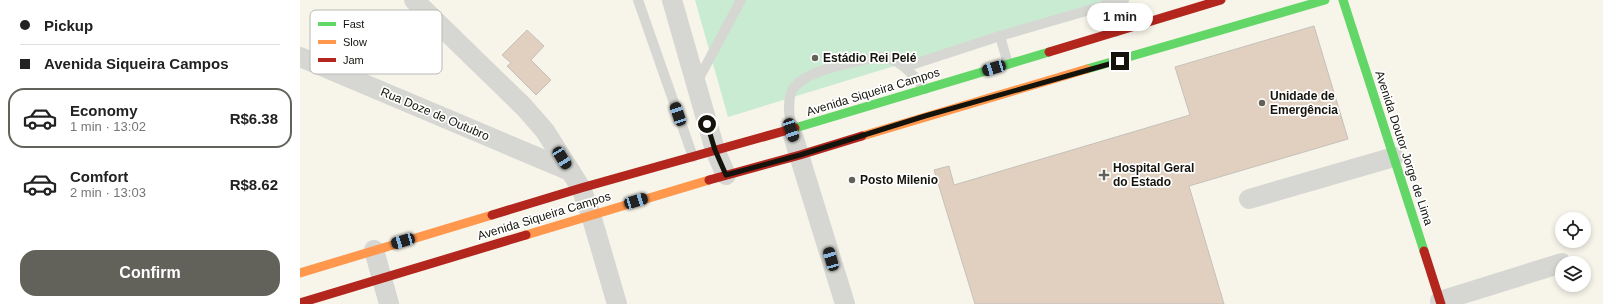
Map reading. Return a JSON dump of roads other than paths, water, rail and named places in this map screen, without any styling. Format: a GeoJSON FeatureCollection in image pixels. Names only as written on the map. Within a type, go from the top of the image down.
{"type":"FeatureCollection","features":[{"type":"Feature","properties":{"kind":"main road","name":"Avenida Siqueira Campos"},"geometry":{"type":"LineString","coordinates":[[300,273],[581,188],[791,130],[1221,0]]}},
{"type":"Feature","properties":{"kind":"main road","name":"Avenida Siqueira Campos"},"geometry":{"type":"LineString","coordinates":[[300,303],[381,277],[590,215],[800,155],[907,115],[1325,0]]}},
{"type":"Feature","properties":{"kind":"main road","name":"Avenida Doutor Jorge de Lima"},"geometry":{"type":"LineString","coordinates":[[1343,0],[1440,302]]}},
{"type":"Feature","properties":{"kind":"street"},"geometry":{"type":"LineString","coordinates":[[414,0],[424,10]]}},
{"type":"Feature","properties":{"kind":"street"},"geometry":{"type":"LineString","coordinates":[[672,0],[715,150],[726,175]]}},
{"type":"Feature","properties":{"kind":"street"},"geometry":{"type":"LineString","coordinates":[[442,27],[524,106],[545,131],[581,188],[617,304]]}},
{"type":"Feature","properties":{"kind":"street","name":"Rua Doze de Outubro"},"geometry":{"type":"LineString","coordinates":[[300,57],[310,61]]}},
{"type":"Feature","properties":{"kind":"street","name":"Rua Doze de Outubro"},"geometry":{"type":"LineString","coordinates":[[340,74],[570,171]]}},
{"type":"Feature","properties":{"kind":"street"},"geometry":{"type":"LineString","coordinates":[[791,130],[845,304]]}},
{"type":"Feature","properties":{"kind":"street"},"geometry":{"type":"LineString","coordinates":[[1250,199],[1394,157]]}},
{"type":"Feature","properties":{"kind":"street"},"geometry":{"type":"LineString","coordinates":[[374,250],[389,304]]}},
{"type":"Feature","properties":{"kind":"street"},"geometry":{"type":"LineString","coordinates":[[1440,302],[1555,265]]}},
{"type":"Feature","properties":{"kind":"lane"},"geometry":{"type":"LineString","coordinates":[[638,0],[693,157]]}},
{"type":"Feature","properties":{"kind":"lane"},"geometry":{"type":"LineString","coordinates":[[696,84],[741,0]]}},
{"type":"Feature","properties":{"kind":"lane"},"geometry":{"type":"LineString","coordinates":[[905,67],[1107,3],[1124,0]]}},
{"type":"Feature","properties":{"kind":"lane"},"geometry":{"type":"LineString","coordinates":[[1107,3],[1116,32]]}},
{"type":"Feature","properties":{"kind":"lane"},"geometry":{"type":"LineString","coordinates":[[1000,36],[1008,64]]}},
{"type":"Feature","properties":{"kind":"lane"},"geometry":{"type":"LineString","coordinates":[[791,130],[788,106],[791,92],[799,81],[812,74],[876,57],[891,58],[905,67],[925,89]]}},
{"type":"Feature","properties":{"kind":"lane"},"geometry":{"type":"LineString","coordinates":[[900,96],[907,115]]}},
{"type":"Feature","properties":{"kind":"place","name":"Estádio Rei Pelé"},"geometry":{"type":"Point","coordinates":[815,58]}},
{"type":"Feature","properties":{"kind":"place","name":"Unidade de Emergência"},"geometry":{"type":"Point","coordinates":[1262,103]}},
{"type":"Feature","properties":{"kind":"place","name":"Hospital Geral do Estado"},"geometry":{"type":"Point","coordinates":[1104,175]}},
{"type":"Feature","properties":{"kind":"place","name":"Posto Milenio"},"geometry":{"type":"Point","coordinates":[852,180]}}]}
